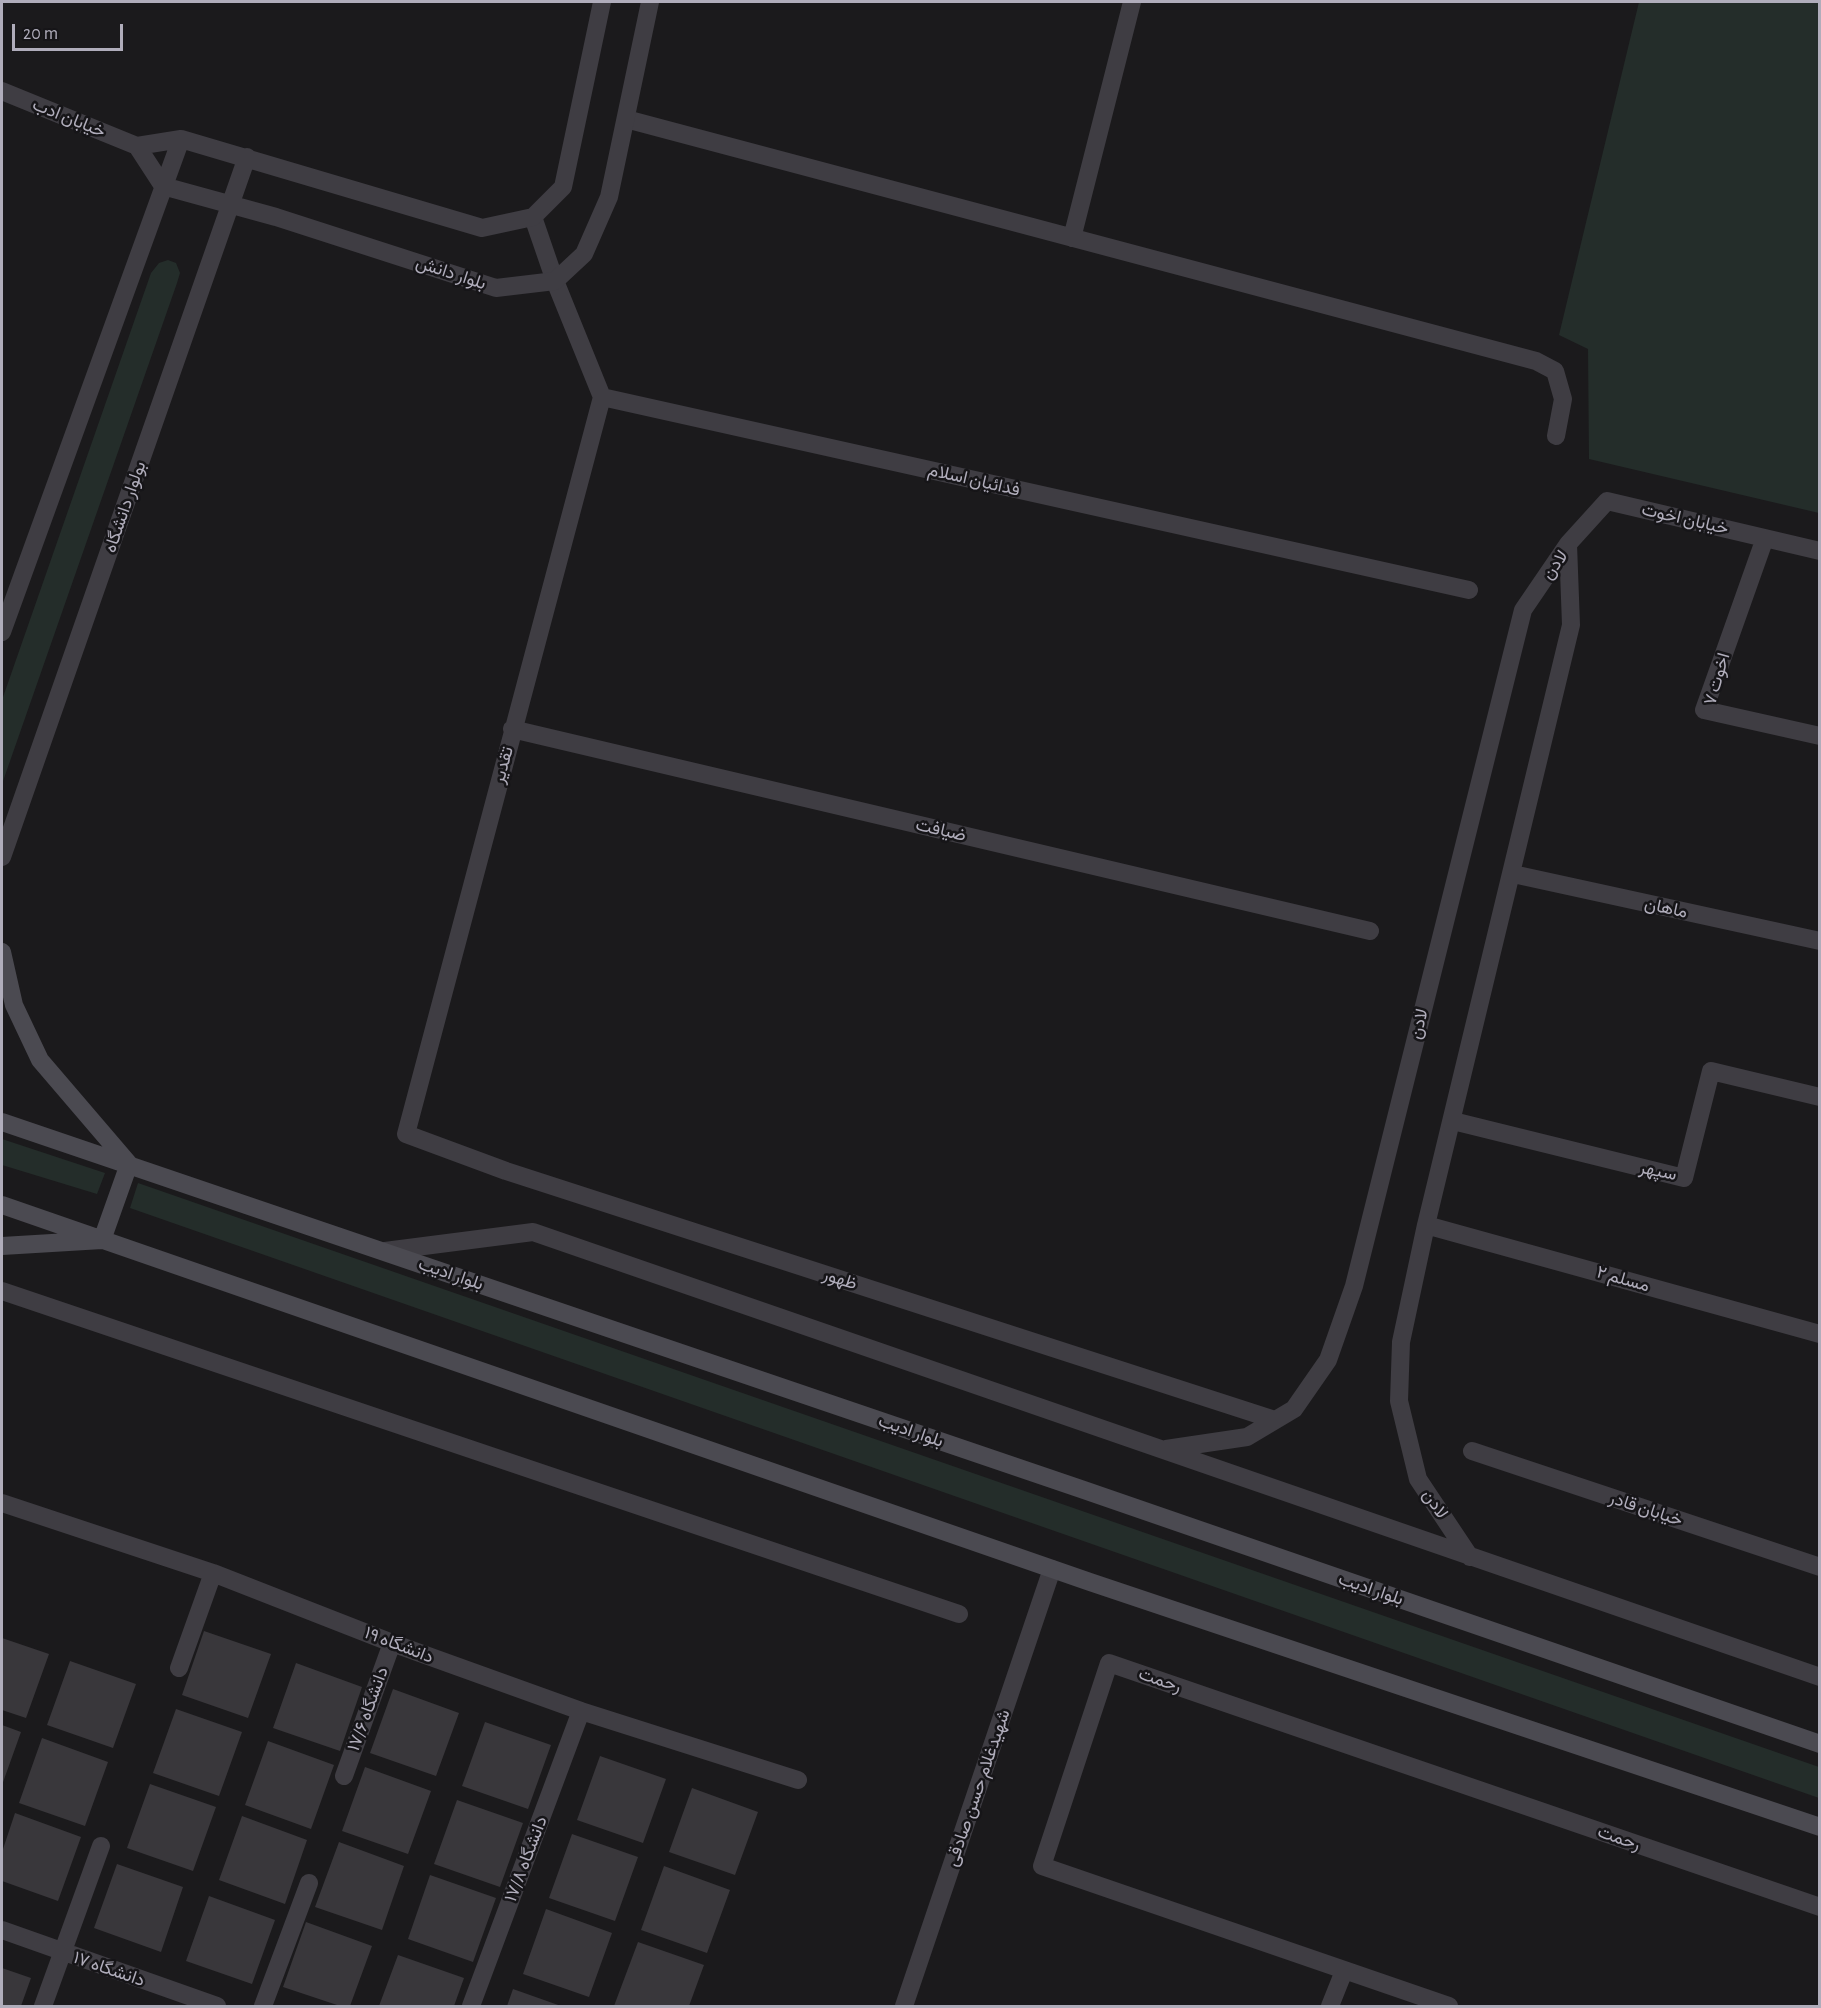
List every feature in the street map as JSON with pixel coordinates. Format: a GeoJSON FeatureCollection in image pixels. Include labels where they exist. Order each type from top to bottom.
{"type":"FeatureCollection","features":[{"type":"Feature","properties":{"kind":"main road"},"geometry":{"type":"LineString","coordinates":[[2,952],[14,1005],[40,1060],[129,1164],[102,1240]]}},
{"type":"Feature","properties":{"kind":"main road","name":"بلوار ادیب"},"geometry":{"type":"LineString","coordinates":[[2,1122],[385,1251],[1820,1744]]}},
{"type":"Feature","properties":{"kind":"main road"},"geometry":{"type":"LineString","coordinates":[[2,1205],[1052,1569],[1820,1827]]}},
{"type":"Feature","properties":{"kind":"main road"},"geometry":{"type":"LineString","coordinates":[[2,1246],[102,1240]]}},
{"type":"Feature","properties":{"kind":"street"},"geometry":{"type":"LineString","coordinates":[[163,186],[137,146],[181,139],[482,228],[534,217],[563,188],[602,2]]}},
{"type":"Feature","properties":{"kind":"street"},"geometry":{"type":"LineString","coordinates":[[555,281],[584,254],[609,197],[650,2]]}},
{"type":"Feature","properties":{"kind":"street"},"geometry":{"type":"LineString","coordinates":[[1072,238],[1132,2]]}},
{"type":"Feature","properties":{"kind":"street","name":"خیابان ادب"},"geometry":{"type":"LineString","coordinates":[[2,91],[137,146]]}},
{"type":"Feature","properties":{"kind":"street"},"geometry":{"type":"LineString","coordinates":[[626,119],[1536,361],[1556,371],[1563,399],[1556,436]]}},
{"type":"Feature","properties":{"kind":"street"},"geometry":{"type":"LineString","coordinates":[[2,632],[181,139]]}},
{"type":"Feature","properties":{"kind":"street","name":"بولوار دانشگاه"},"geometry":{"type":"LineString","coordinates":[[2,857],[247,157]]}},
{"type":"Feature","properties":{"kind":"street","name":"بلوار دانش"},"geometry":{"type":"LineString","coordinates":[[163,186],[231,204],[496,288],[555,281]]}},
{"type":"Feature","properties":{"kind":"street"},"geometry":{"type":"LineString","coordinates":[[534,217],[555,281],[602,397]]}},
{"type":"Feature","properties":{"kind":"street","name":"فدائیان اسلام"},"geometry":{"type":"LineString","coordinates":[[602,397],[1469,590]]}},
{"type":"Feature","properties":{"kind":"street","name":"تقدیر"},"geometry":{"type":"LineString","coordinates":[[406,1134],[602,397]]}},
{"type":"Feature","properties":{"kind":"street","name":"خیابان اخوت"},"geometry":{"type":"LineString","coordinates":[[1568,544],[1607,501],[1820,551]]}},
{"type":"Feature","properties":{"kind":"street","name":"اخوت ۷"},"geometry":{"type":"LineString","coordinates":[[1765,538],[1704,710],[1820,736]]}},
{"type":"Feature","properties":{"kind":"street","name":"لادن"},"geometry":{"type":"LineString","coordinates":[[1470,1557],[1418,1479],[1399,1401],[1401,1342],[1426,1225],[1513,874],[1571,625],[1568,544]]}},
{"type":"Feature","properties":{"kind":"street","name":"لادن"},"geometry":{"type":"LineString","coordinates":[[1161,1449],[1247,1437],[1294,1408],[1328,1360],[1354,1286],[1523,610],[1568,544]]}},
{"type":"Feature","properties":{"kind":"street","name":"ضیافت"},"geometry":{"type":"LineString","coordinates":[[512,729],[1370,931]]}},
{"type":"Feature","properties":{"kind":"street","name":"ماهان"},"geometry":{"type":"LineString","coordinates":[[1513,874],[1820,941]]}},
{"type":"Feature","properties":{"kind":"street","name":"سپهر"},"geometry":{"type":"LineString","coordinates":[[1453,1121],[1684,1178],[1711,1071],[1820,1097]]}},
{"type":"Feature","properties":{"kind":"street","name":"ظهور"},"geometry":{"type":"LineString","coordinates":[[406,1134],[506,1171],[1275,1420]]}},
{"type":"Feature","properties":{"kind":"street","name":"مسلم ۲"},"geometry":{"type":"LineString","coordinates":[[1426,1225],[1820,1334]]}},
{"type":"Feature","properties":{"kind":"street"},"geometry":{"type":"LineString","coordinates":[[385,1251],[533,1232],[1820,1677]]}},
{"type":"Feature","properties":{"kind":"street"},"geometry":{"type":"LineString","coordinates":[[2,1291],[959,1614]]}},
{"type":"Feature","properties":{"kind":"street","name":"خیابان قادر"},"geometry":{"type":"LineString","coordinates":[[1472,1451],[1820,1567]]}},
{"type":"Feature","properties":{"kind":"street","name":"دانشگاه ۱۹"},"geometry":{"type":"LineString","coordinates":[[2,1503],[213,1573],[392,1643],[581,1711],[798,1780]]}},
{"type":"Feature","properties":{"kind":"street","name":"شهیدغلام حسن صادقی"},"geometry":{"type":"LineString","coordinates":[[904,2007],[1052,1569]]}},
{"type":"Feature","properties":{"kind":"street"},"geometry":{"type":"LineString","coordinates":[[179,1668],[213,1573]]}},
{"type":"Feature","properties":{"kind":"street","name":"دانشگاه ۱۷/۶"},"geometry":{"type":"LineString","coordinates":[[344,1776],[392,1643]]}},
{"type":"Feature","properties":{"kind":"street","name":"رحمت"},"geometry":{"type":"LineString","coordinates":[[1449,2007],[1042,1866],[1109,1663],[1820,1907]]}},
{"type":"Feature","properties":{"kind":"street","name":"دانشگاه ۱۷/۸"},"geometry":{"type":"LineString","coordinates":[[471,2007],[581,1711]]}},
{"type":"Feature","properties":{"kind":"street"},"geometry":{"type":"LineString","coordinates":[[43,2007],[101,1846]]}},
{"type":"Feature","properties":{"kind":"street"},"geometry":{"type":"LineString","coordinates":[[263,2007],[309,1883]]}},
{"type":"Feature","properties":{"kind":"street","name":"دانشگاه ۱۷"},"geometry":{"type":"LineString","coordinates":[[2,1930],[217,2007]]}},
{"type":"Feature","properties":{"kind":"street"},"geometry":{"type":"LineString","coordinates":[[1330,2007],[1344,1971]]}},
{"type":"Feature","properties":{"kind":"shaded area"},"geometry":{"type":"Polygon","coordinates":[[[1639,2],[1819,2],[1819,513],[1589,459],[1588,349],[1559,335],[1639,2]]]}},
{"type":"Feature","properties":{"kind":"shaded area"},"geometry":{"type":"Polygon","coordinates":[[[168,260],[176,263],[180,273],[177,283],[2,784],[2,700],[151,273],[159,263],[168,260]]]}},
{"type":"Feature","properties":{"kind":"shaded area"},"geometry":{"type":"Polygon","coordinates":[[[2,1139],[105,1173],[97,1194],[2,1165],[2,1139]]]}},
{"type":"Feature","properties":{"kind":"shaded area"},"geometry":{"type":"Polygon","coordinates":[[[138,1183],[1819,1767],[1819,1798],[130,1208],[138,1183]]]}},
{"type":"Feature","properties":{"kind":"building"},"geometry":{"type":"Polygon","coordinates":[[[204,1631],[271,1654],[248,1718],[182,1695],[204,1631]]]}},
{"type":"Feature","properties":{"kind":"building"},"geometry":{"type":"Polygon","coordinates":[[[2,1638],[49,1654],[26,1718],[2,1710],[2,1638]]]}},
{"type":"Feature","properties":{"kind":"building"},"geometry":{"type":"Polygon","coordinates":[[[70,1661],[136,1684],[113,1748],[47,1725],[70,1661]]]}},
{"type":"Feature","properties":{"kind":"building"},"geometry":{"type":"Polygon","coordinates":[[[296,1663],[362,1687],[340,1751],[273,1728],[296,1663]]]}},
{"type":"Feature","properties":{"kind":"building"},"geometry":{"type":"Polygon","coordinates":[[[393,1689],[459,1713],[436,1776],[370,1753],[393,1689]]]}},
{"type":"Feature","properties":{"kind":"building"},"geometry":{"type":"Polygon","coordinates":[[[176,1709],[242,1732],[219,1796],[153,1773],[176,1709]]]}},
{"type":"Feature","properties":{"kind":"building"},"geometry":{"type":"Polygon","coordinates":[[[485,1722],[551,1745],[528,1809],[462,1786],[485,1722]]]}},
{"type":"Feature","properties":{"kind":"building"},"geometry":{"type":"Polygon","coordinates":[[[2,1725],[21,1732],[2,1785],[2,1725]]]}},
{"type":"Feature","properties":{"kind":"building"},"geometry":{"type":"Polygon","coordinates":[[[42,1738],[108,1762],[85,1826],[19,1803],[42,1738]]]}},
{"type":"Feature","properties":{"kind":"building"},"geometry":{"type":"Polygon","coordinates":[[[268,1741],[334,1765],[311,1829],[245,1805],[268,1741]]]}},
{"type":"Feature","properties":{"kind":"building"},"geometry":{"type":"Polygon","coordinates":[[[600,1756],[666,1779],[643,1843],[577,1820],[600,1756]]]}},
{"type":"Feature","properties":{"kind":"building"},"geometry":{"type":"Polygon","coordinates":[[[365,1767],[431,1791],[408,1854],[342,1831],[365,1767]]]}},
{"type":"Feature","properties":{"kind":"building"},"geometry":{"type":"Polygon","coordinates":[[[150,1784],[216,1807],[193,1871],[127,1848],[150,1784]]]}},
{"type":"Feature","properties":{"kind":"building"},"geometry":{"type":"Polygon","coordinates":[[[692,1788],[758,1812],[735,1875],[669,1852],[692,1788]]]}},
{"type":"Feature","properties":{"kind":"building"},"geometry":{"type":"Polygon","coordinates":[[[457,1800],[523,1823],[500,1887],[434,1864],[457,1800]]]}},
{"type":"Feature","properties":{"kind":"building"},"geometry":{"type":"Polygon","coordinates":[[[15,1813],[81,1837],[58,1901],[2,1881],[2,1852],[15,1813]]]}},
{"type":"Feature","properties":{"kind":"building"},"geometry":{"type":"Polygon","coordinates":[[[242,1816],[307,1840],[285,1904],[219,1880],[242,1816]]]}},
{"type":"Feature","properties":{"kind":"building"},"geometry":{"type":"Polygon","coordinates":[[[572,1834],[638,1857],[615,1921],[549,1898],[572,1834]]]}},
{"type":"Feature","properties":{"kind":"building"},"geometry":{"type":"Polygon","coordinates":[[[339,1842],[404,1866],[382,1930],[315,1907],[339,1842]]]}},
{"type":"Feature","properties":{"kind":"building"},"geometry":{"type":"Polygon","coordinates":[[[117,1864],[183,1887],[161,1952],[94,1928],[117,1864]]]}},
{"type":"Feature","properties":{"kind":"building"},"geometry":{"type":"Polygon","coordinates":[[[664,1866],[730,1890],[707,1953],[641,1930],[664,1866]]]}},
{"type":"Feature","properties":{"kind":"building"},"geometry":{"type":"Polygon","coordinates":[[[430,1875],[496,1898],[473,1962],[408,1939],[430,1875]]]}},
{"type":"Feature","properties":{"kind":"building"},"geometry":{"type":"Polygon","coordinates":[[[209,1896],[275,1920],[252,1984],[186,1961],[209,1896]]]}},
{"type":"Feature","properties":{"kind":"building"},"geometry":{"type":"Polygon","coordinates":[[[546,1909],[612,1933],[589,1997],[523,1974],[546,1909]]]}},
{"type":"Feature","properties":{"kind":"building"},"geometry":{"type":"Polygon","coordinates":[[[306,1922],[372,1946],[350,2006],[340,2006],[283,1987],[306,1922]]]}},
{"type":"Feature","properties":{"kind":"building"},"geometry":{"type":"Polygon","coordinates":[[[638,1942],[704,1965],[689,2006],[614,2006],[638,1942]]]}},
{"type":"Feature","properties":{"kind":"building"},"geometry":{"type":"Polygon","coordinates":[[[398,1955],[464,1978],[454,2006],[379,2006],[398,1955]]]}},
{"type":"Feature","properties":{"kind":"building"},"geometry":{"type":"Polygon","coordinates":[[[2,1968],[31,1978],[21,2006],[2,2006],[2,1968]]]}},
{"type":"Feature","properties":{"kind":"building"},"geometry":{"type":"Polygon","coordinates":[[[513,1989],[561,2006],[507,2006],[513,1989]]]}}]}
